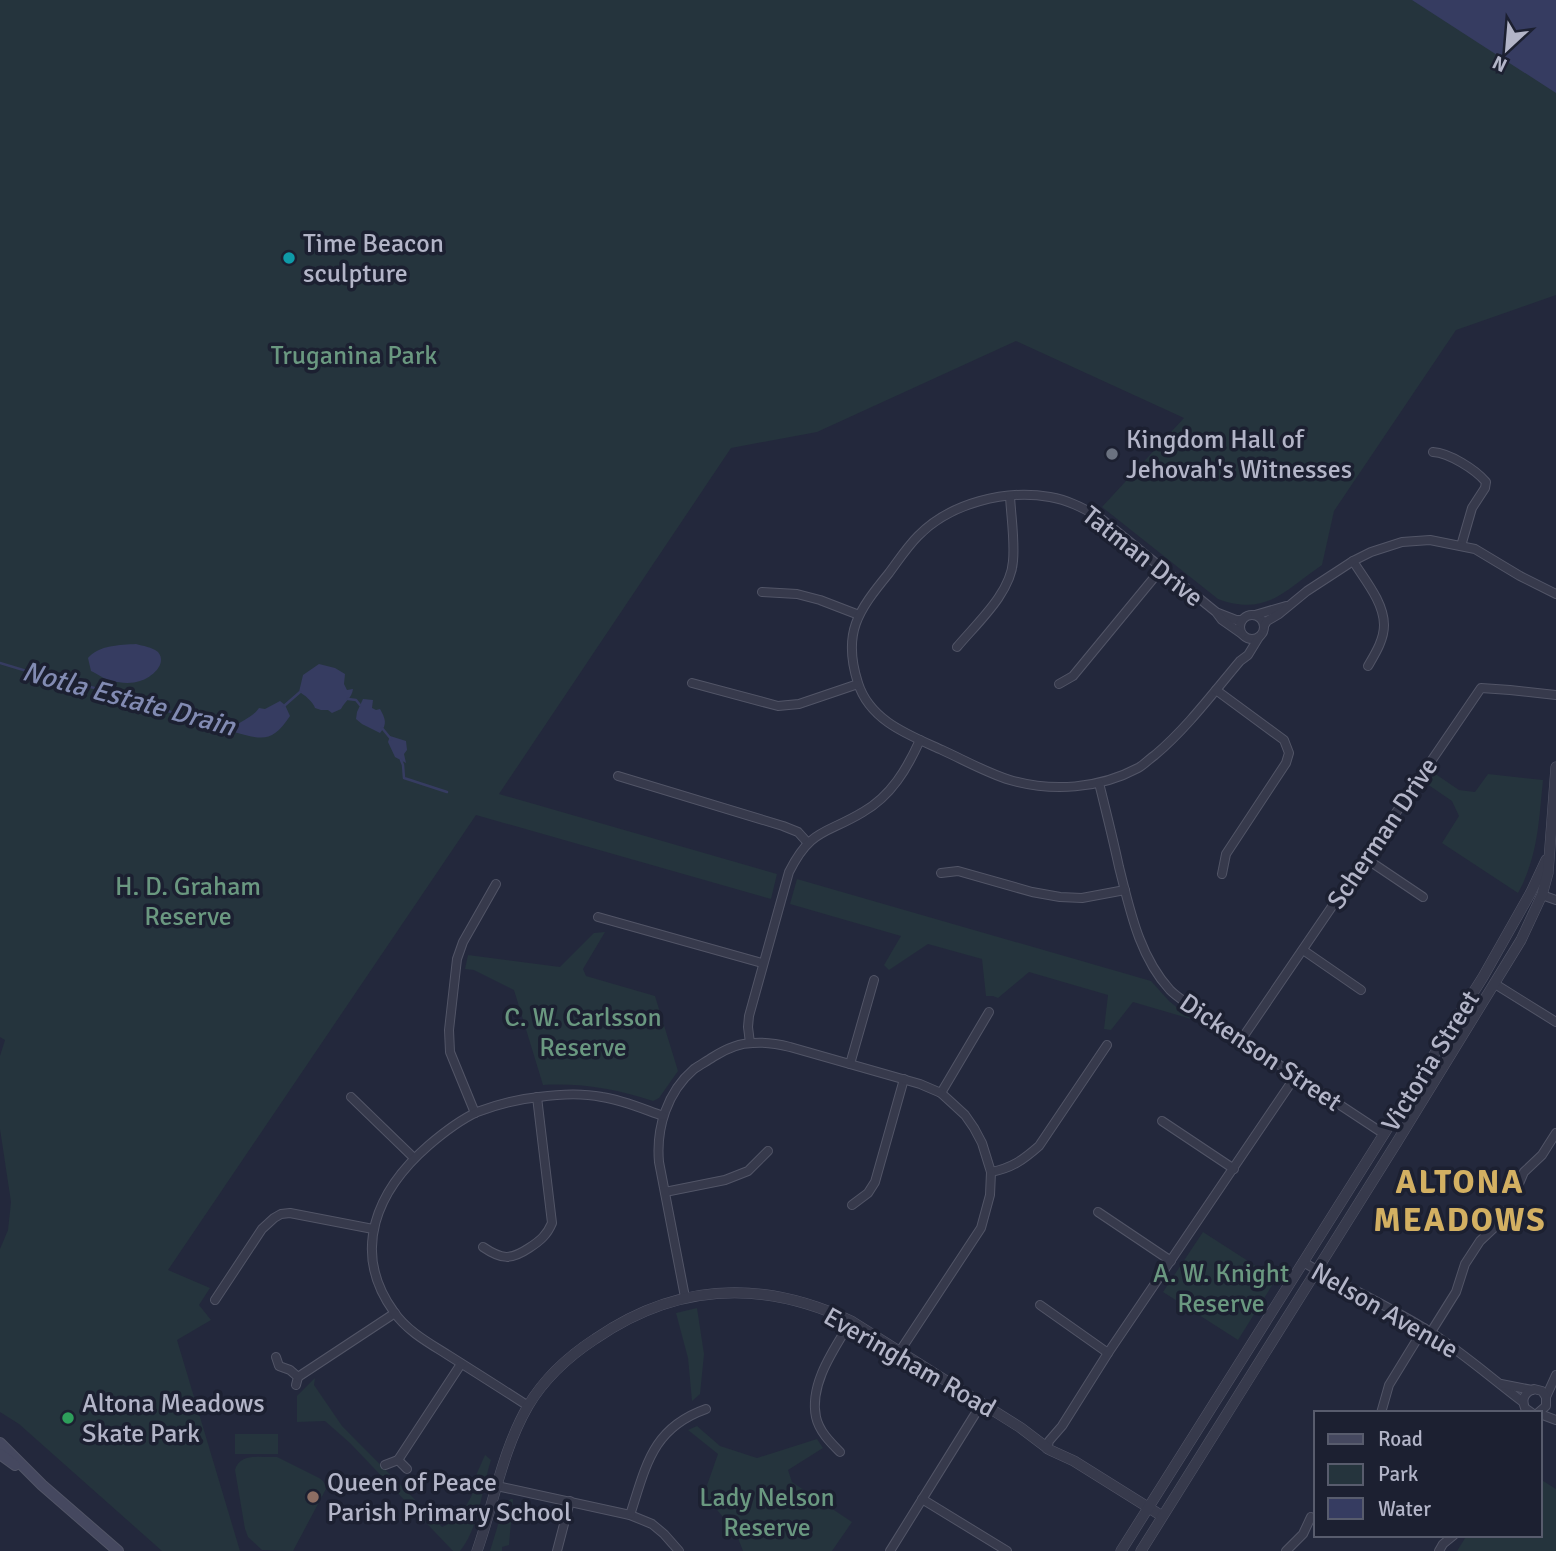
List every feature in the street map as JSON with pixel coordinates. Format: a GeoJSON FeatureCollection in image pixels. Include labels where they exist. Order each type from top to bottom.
{"type":"FeatureCollection","features":[{"type":"Feature","properties":{"kind":"main road"},"geometry":{"type":"LineString","coordinates":[[0,1443],[118,1551]]}},
{"type":"Feature","properties":{"kind":"main road"},"geometry":{"type":"LineString","coordinates":[[0,1454],[43,1485]]}},
{"type":"Feature","properties":{"kind":"street"},"geometry":{"type":"LineString","coordinates":[[1433,452],[1447,455],[1474,471],[1486,482],[1472,508],[1461,546]]}},
{"type":"Feature","properties":{"kind":"street"},"geometry":{"type":"LineString","coordinates":[[957,647],[1006,587],[1011,575],[1014,560],[1010,496]]}},
{"type":"Feature","properties":{"kind":"street","name":"Tatman Drive"},"geometry":{"type":"LineString","coordinates":[[1240,661],[1246,648],[1244,636],[1099,517],[1079,506],[1048,496],[1010,496],[982,500],[937,520],[919,535],[869,596],[853,632],[851,652],[865,701],[894,727],[1009,779],[1043,787],[1069,787],[1099,783],[1139,768],[1170,743],[1248,655],[1259,637]]}},
{"type":"Feature","properties":{"kind":"street"},"geometry":{"type":"LineString","coordinates":[[1289,605],[1248,615],[1242,620],[1240,631],[1244,636],[1255,639],[1259,637],[1267,621],[1279,614],[1307,591],[1371,552],[1402,542],[1430,540],[1475,549],[1556,594]]}},
{"type":"Feature","properties":{"kind":"street"},"geometry":{"type":"LineString","coordinates":[[1353,561],[1382,612],[1384,627],[1380,644],[1368,666]]}},
{"type":"Feature","properties":{"kind":"street"},"geometry":{"type":"LineString","coordinates":[[1059,684],[1073,676],[1162,568]]}},
{"type":"Feature","properties":{"kind":"street"},"geometry":{"type":"LineString","coordinates":[[762,592],[797,594],[859,615]]}},
{"type":"Feature","properties":{"kind":"street","name":"Tatman Drive"},"geometry":{"type":"LineString","coordinates":[[1216,612],[1242,620]]}},
{"type":"Feature","properties":{"kind":"street"},"geometry":{"type":"LineString","coordinates":[[1255,615],[1261,619],[1264,626]]}},
{"type":"Feature","properties":{"kind":"street"},"geometry":{"type":"LineString","coordinates":[[692,682],[778,706],[799,704],[858,684]]}},
{"type":"Feature","properties":{"kind":"street","name":"Scherman Drive"},"geometry":{"type":"LineString","coordinates":[[1241,1040],[1480,688],[1556,695]]}},
{"type":"Feature","properties":{"kind":"street"},"geometry":{"type":"LineString","coordinates":[[1216,690],[1284,740],[1289,753],[1286,763],[1226,854],[1223,874]]}},
{"type":"Feature","properties":{"kind":"street"},"geometry":{"type":"LineString","coordinates":[[750,1043],[749,1016],[762,963],[789,872],[797,854],[807,842],[822,832],[863,813],[877,803],[908,767],[920,740]]}},
{"type":"Feature","properties":{"kind":"street","name":"Victoria Street"},"geometry":{"type":"LineString","coordinates":[[1121,1551],[1537,894],[1548,873],[1556,767]]}},
{"type":"Feature","properties":{"kind":"street"},"geometry":{"type":"LineString","coordinates":[[618,776],[783,825],[797,832],[807,842]]}},
{"type":"Feature","properties":{"kind":"street","name":"Dickenson Street"},"geometry":{"type":"LineString","coordinates":[[1099,783],[1138,936],[1160,978],[1172,992],[1196,1010],[1397,1142]]}},
{"type":"Feature","properties":{"kind":"street"},"geometry":{"type":"LineString","coordinates":[[1365,858],[1423,897]]}},
{"type":"Feature","properties":{"kind":"street"},"geometry":{"type":"LineString","coordinates":[[941,873],[958,871],[1060,897],[1082,898],[1125,890]]}},
{"type":"Feature","properties":{"kind":"street"},"geometry":{"type":"LineString","coordinates":[[475,1113],[450,1052],[449,1030],[457,959],[463,942],[496,884]]}},
{"type":"Feature","properties":{"kind":"street"},"geometry":{"type":"LineString","coordinates":[[1537,894],[1556,900]]}},
{"type":"Feature","properties":{"kind":"street","name":"Victoria Street"},"geometry":{"type":"LineString","coordinates":[[1140,1551],[1495,984],[1521,940],[1537,894]]}},
{"type":"Feature","properties":{"kind":"street"},"geometry":{"type":"LineString","coordinates":[[598,917],[762,963]]}},
{"type":"Feature","properties":{"kind":"street"},"geometry":{"type":"LineString","coordinates":[[1303,950],[1361,990]]}},
{"type":"Feature","properties":{"kind":"street"},"geometry":{"type":"LineString","coordinates":[[1483,977],[1556,1023]]}},
{"type":"Feature","properties":{"kind":"street"},"geometry":{"type":"LineString","coordinates":[[850,1063],[874,980]]}},
{"type":"Feature","properties":{"kind":"street"},"geometry":{"type":"LineString","coordinates":[[941,1093],[989,1012]]}},
{"type":"Feature","properties":{"kind":"street"},"geometry":{"type":"LineString","coordinates":[[685,1297],[658,1149],[663,1116],[676,1090],[694,1070],[722,1052],[750,1043],[773,1043],[790,1047],[904,1079],[941,1093],[965,1115],[982,1143],[991,1171],[990,1195],[981,1228],[900,1351]]}},
{"type":"Feature","properties":{"kind":"street"},"geometry":{"type":"LineString","coordinates":[[991,1171],[1007,1168],[1039,1146],[1107,1045]]}},
{"type":"Feature","properties":{"kind":"street"},"geometry":{"type":"LineString","coordinates":[[1050,1445],[1108,1353],[1295,1076]]}},
{"type":"Feature","properties":{"kind":"street"},"geometry":{"type":"LineString","coordinates":[[852,1205],[868,1194],[875,1182],[904,1079]]}},
{"type":"Feature","properties":{"kind":"street"},"geometry":{"type":"LineString","coordinates":[[528,1406],[416,1334],[394,1313],[381,1291],[372,1253],[373,1229],[380,1208],[392,1186],[414,1158],[442,1134],[475,1113],[537,1097],[572,1094],[603,1097],[663,1116]]}},
{"type":"Feature","properties":{"kind":"street"},"geometry":{"type":"LineString","coordinates":[[351,1097],[414,1158]]}},
{"type":"Feature","properties":{"kind":"street"},"geometry":{"type":"LineString","coordinates":[[483,1247],[498,1255],[516,1256],[541,1240],[552,1223],[537,1097]]}},
{"type":"Feature","properties":{"kind":"street"},"geometry":{"type":"LineString","coordinates":[[1162,1121],[1234,1169]]}},
{"type":"Feature","properties":{"kind":"street"},"geometry":{"type":"LineString","coordinates":[[1518,1186],[1524,1172],[1540,1157],[1556,1133]]}},
{"type":"Feature","properties":{"kind":"street"},"geometry":{"type":"LineString","coordinates":[[665,1192],[725,1180],[748,1171],[768,1151]]}},
{"type":"Feature","properties":{"kind":"street"},"geometry":{"type":"LineString","coordinates":[[1382,1411],[1390,1385],[1456,1292],[1465,1264],[1480,1241],[1497,1224],[1505,1211]]}},
{"type":"Feature","properties":{"kind":"street"},"geometry":{"type":"LineString","coordinates":[[1098,1212],[1171,1261]]}},
{"type":"Feature","properties":{"kind":"street"},"geometry":{"type":"LineString","coordinates":[[215,1300],[262,1229],[274,1217],[290,1213],[373,1229]]}},
{"type":"Feature","properties":{"kind":"street","name":"Nelson Avenue"},"geometry":{"type":"LineString","coordinates":[[1303,1262],[1428,1330],[1501,1384],[1522,1406]]}},
{"type":"Feature","properties":{"kind":"street","name":"Everingham Road"},"geometry":{"type":"LineString","coordinates":[[477,1551],[511,1442],[528,1406],[547,1381],[575,1353],[617,1324],[649,1308],[685,1297],[733,1292],[793,1299],[851,1321],[1162,1516]]}},
{"type":"Feature","properties":{"kind":"street"},"geometry":{"type":"LineString","coordinates":[[1040,1305],[1108,1353]]}},
{"type":"Feature","properties":{"kind":"street"},"geometry":{"type":"LineString","coordinates":[[276,1357],[279,1366],[290,1370],[297,1381],[394,1313]]}},
{"type":"Feature","properties":{"kind":"street"},"geometry":{"type":"LineString","coordinates":[[840,1452],[824,1435],[816,1416],[816,1392],[825,1367],[851,1321]]}},
{"type":"Feature","properties":{"kind":"street"},"geometry":{"type":"LineString","coordinates":[[385,1465],[398,1461],[461,1364]]}},
{"type":"Feature","properties":{"kind":"street"},"geometry":{"type":"LineString","coordinates":[[1522,1406],[1526,1393],[1543,1387],[1555,1376]]}},
{"type":"Feature","properties":{"kind":"street"},"geometry":{"type":"LineString","coordinates":[[1542,1411],[1555,1376]]}},
{"type":"Feature","properties":{"kind":"street","name":"Nelson Avenue"},"geometry":{"type":"LineString","coordinates":[[1501,1384],[1534,1389]]}},
{"type":"Feature","properties":{"kind":"street"},"geometry":{"type":"LineString","coordinates":[[1534,1389],[1542,1391],[1556,1417]]}},
{"type":"Feature","properties":{"kind":"street"},"geometry":{"type":"LineString","coordinates":[[890,1551],[982,1403]]}},
{"type":"Feature","properties":{"kind":"street"},"geometry":{"type":"LineString","coordinates":[[630,1515],[649,1459],[661,1438],[677,1423],[706,1409]]}},
{"type":"Feature","properties":{"kind":"street"},"geometry":{"type":"LineString","coordinates":[[398,1461],[407,1469]]}},
{"type":"Feature","properties":{"kind":"street"},"geometry":{"type":"LineString","coordinates":[[497,1486],[630,1515],[652,1524],[679,1551]]}},
{"type":"Feature","properties":{"kind":"street"},"geometry":{"type":"LineString","coordinates":[[922,1499],[1007,1551]]}},
{"type":"Feature","properties":{"kind":"street"},"geometry":{"type":"LineString","coordinates":[[557,1551],[570,1501]]}},
{"type":"Feature","properties":{"kind":"street"},"geometry":{"type":"LineString","coordinates":[[1286,1551],[1303,1534],[1311,1517]]}},
{"type":"Feature","properties":{"kind":"street"},"geometry":{"type":"LineString","coordinates":[[1439,1551],[1452,1537]]}},
{"type":"Feature","properties":{"kind":"green space"},"geometry":{"type":"Polygon","coordinates":[[[0,0],[1556,0],[1556,295],[1456,330],[1334,511],[1322,565],[1286,591],[1263,603],[1235,604],[1218,599],[1102,507],[1184,418],[1016,341],[817,432],[731,448],[499,794],[777,874],[771,899],[476,815],[168,1270],[210,1288],[199,1305],[211,1320],[177,1340],[240,1551],[162,1551],[19,1424],[0,1412],[0,1249],[8,1230],[11,1202],[0,1129],[0,1056],[5,1040],[0,1037],[0,0]]]}},
{"type":"Feature","properties":{"kind":"green space"},"geometry":{"type":"Polygon","coordinates":[[[1434,773],[1459,790],[1475,792],[1488,774],[1543,780],[1534,852],[1518,893],[1442,843],[1459,816],[1452,801],[1427,784],[1434,773]]]}},
{"type":"Feature","properties":{"kind":"green space"},"geometry":{"type":"Polygon","coordinates":[[[797,879],[1151,981],[1169,1001],[1191,1019],[1133,1002],[1111,1030],[1104,1029],[1108,995],[1029,972],[998,998],[986,996],[982,959],[928,944],[889,970],[884,965],[901,936],[790,904],[797,879]]]}},
{"type":"Feature","properties":{"kind":"green space","name":"C. W. Carlsson Reserve"},"geometry":{"type":"Polygon","coordinates":[[[605,932],[583,969],[586,976],[655,996],[678,1071],[659,1098],[653,1101],[599,1088],[543,1085],[514,990],[474,970],[465,969],[468,955],[560,967],[594,933],[605,932]]]}},
{"type":"Feature","properties":{"kind":"green space","name":"A. W. Knight Reserve"},"geometry":{"type":"Polygon","coordinates":[[[1203,1232],[1276,1279],[1238,1340],[1163,1292],[1203,1232]]]}},
{"type":"Feature","properties":{"kind":"green space"},"geometry":{"type":"Polygon","coordinates":[[[697,1308],[704,1354],[700,1394],[692,1401],[688,1358],[676,1313],[697,1308]]]}},
{"type":"Feature","properties":{"kind":"green space"},"geometry":{"type":"Polygon","coordinates":[[[315,1378],[314,1385],[342,1426],[442,1527],[459,1519],[472,1495],[485,1455],[491,1460],[472,1531],[460,1551],[453,1551],[350,1443],[325,1421],[297,1422],[297,1396],[315,1378]]]}},
{"type":"Feature","properties":{"kind":"green space","name":"Lady Nelson Reserve"},"geometry":{"type":"Polygon","coordinates":[[[697,1426],[720,1446],[757,1458],[817,1439],[823,1448],[788,1470],[792,1482],[852,1522],[832,1551],[743,1551],[736,1533],[704,1494],[718,1454],[688,1430],[697,1426]]]}},
{"type":"Feature","properties":{"kind":"green space"},"geometry":{"type":"Polygon","coordinates":[[[235,1434],[278,1434],[278,1454],[235,1454],[235,1434]]]}},
{"type":"Feature","properties":{"kind":"green space"},"geometry":{"type":"Polygon","coordinates":[[[277,1457],[321,1479],[326,1489],[293,1551],[262,1550],[248,1537],[245,1529],[235,1470],[238,1464],[247,1458],[277,1457]]]}},
{"type":"Feature","properties":{"kind":"green space"},"geometry":{"type":"Polygon","coordinates":[[[1542,1480],[1556,1489],[1556,1551],[1457,1551],[1466,1537],[1542,1537],[1542,1480]]]}},
{"type":"Feature","properties":{"kind":"green space"},"geometry":{"type":"Polygon","coordinates":[[[511,1499],[509,1545],[502,1547],[502,1551],[490,1551],[505,1502],[511,1499]]]}},
{"type":"Feature","properties":{"kind":"water"},"geometry":{"type":"Polygon","coordinates":[[[1412,0],[1556,0],[1556,93],[1412,0]]]}},
{"type":"Feature","properties":{"kind":"water"},"geometry":{"type":"Polygon","coordinates":[[[136,644],[153,649],[161,657],[160,666],[149,677],[137,682],[122,683],[91,671],[88,658],[98,650],[136,644]]]}},
{"type":"Feature","properties":{"kind":"water"},"geometry":{"type":"Polygon","coordinates":[[[319,664],[345,674],[344,684],[347,690],[353,689],[341,709],[332,713],[315,708],[299,692],[303,675],[319,664]]]}},
{"type":"Feature","properties":{"kind":"water"},"geometry":{"type":"Polygon","coordinates":[[[363,699],[373,700],[372,708],[382,712],[385,724],[380,733],[356,719],[363,699]]]}},
{"type":"Feature","properties":{"kind":"water"},"geometry":{"type":"Polygon","coordinates":[[[280,701],[290,716],[278,731],[260,738],[234,732],[236,727],[259,708],[265,709],[280,701]]]}},
{"type":"Feature","properties":{"kind":"water"},"geometry":{"type":"Polygon","coordinates":[[[390,736],[406,741],[406,763],[395,757],[388,742],[390,736]]]}},
{"type":"Feature","properties":{"kind":"waterway","name":"Notla Estate Drain"},"geometry":{"type":"LineString","coordinates":[[0,663],[123,696],[234,730]]}},
{"type":"Feature","properties":{"kind":"waterway","name":"Notla Estate Drain"},"geometry":{"type":"LineString","coordinates":[[284,706],[300,692]]}},
{"type":"Feature","properties":{"kind":"waterway","name":"Notla Estate Drain"},"geometry":{"type":"LineString","coordinates":[[348,699],[356,700],[360,705]]}},
{"type":"Feature","properties":{"kind":"waterway","name":"Notla Estate Drain"},"geometry":{"type":"LineString","coordinates":[[382,728],[391,739]]}},
{"type":"Feature","properties":{"kind":"waterway","name":"Notla Estate Drain"},"geometry":{"type":"LineString","coordinates":[[401,760],[404,778],[447,792]]}},
{"type":"Feature","properties":{"kind":"place","name":"Time Beacon sculpture"},"geometry":{"type":"Point","coordinates":[289,258]}},
{"type":"Feature","properties":{"kind":"place","name":"Kingdom Hall of Jehovah's Witnesses"},"geometry":{"type":"Point","coordinates":[1112,454]}},
{"type":"Feature","properties":{"kind":"place","name":"Altona Meadows Skate Park"},"geometry":{"type":"Point","coordinates":[68,1418]}},
{"type":"Feature","properties":{"kind":"place","name":"Queen of Peace Parish Primary School"},"geometry":{"type":"Point","coordinates":[313,1497]}},
{"type":"Feature","properties":{"kind":"district","name":"ALTONA MEADOWS"},"geometry":{"type":"Point","coordinates":[1460,1200]}},
{"type":"Feature","properties":{"kind":"park label","name":"Truganina Park"},"geometry":{"type":"Point","coordinates":[354,355]}},
{"type":"Feature","properties":{"kind":"park label","name":"H. D. Graham Reserve"},"geometry":{"type":"Point","coordinates":[188,900]}}]}
